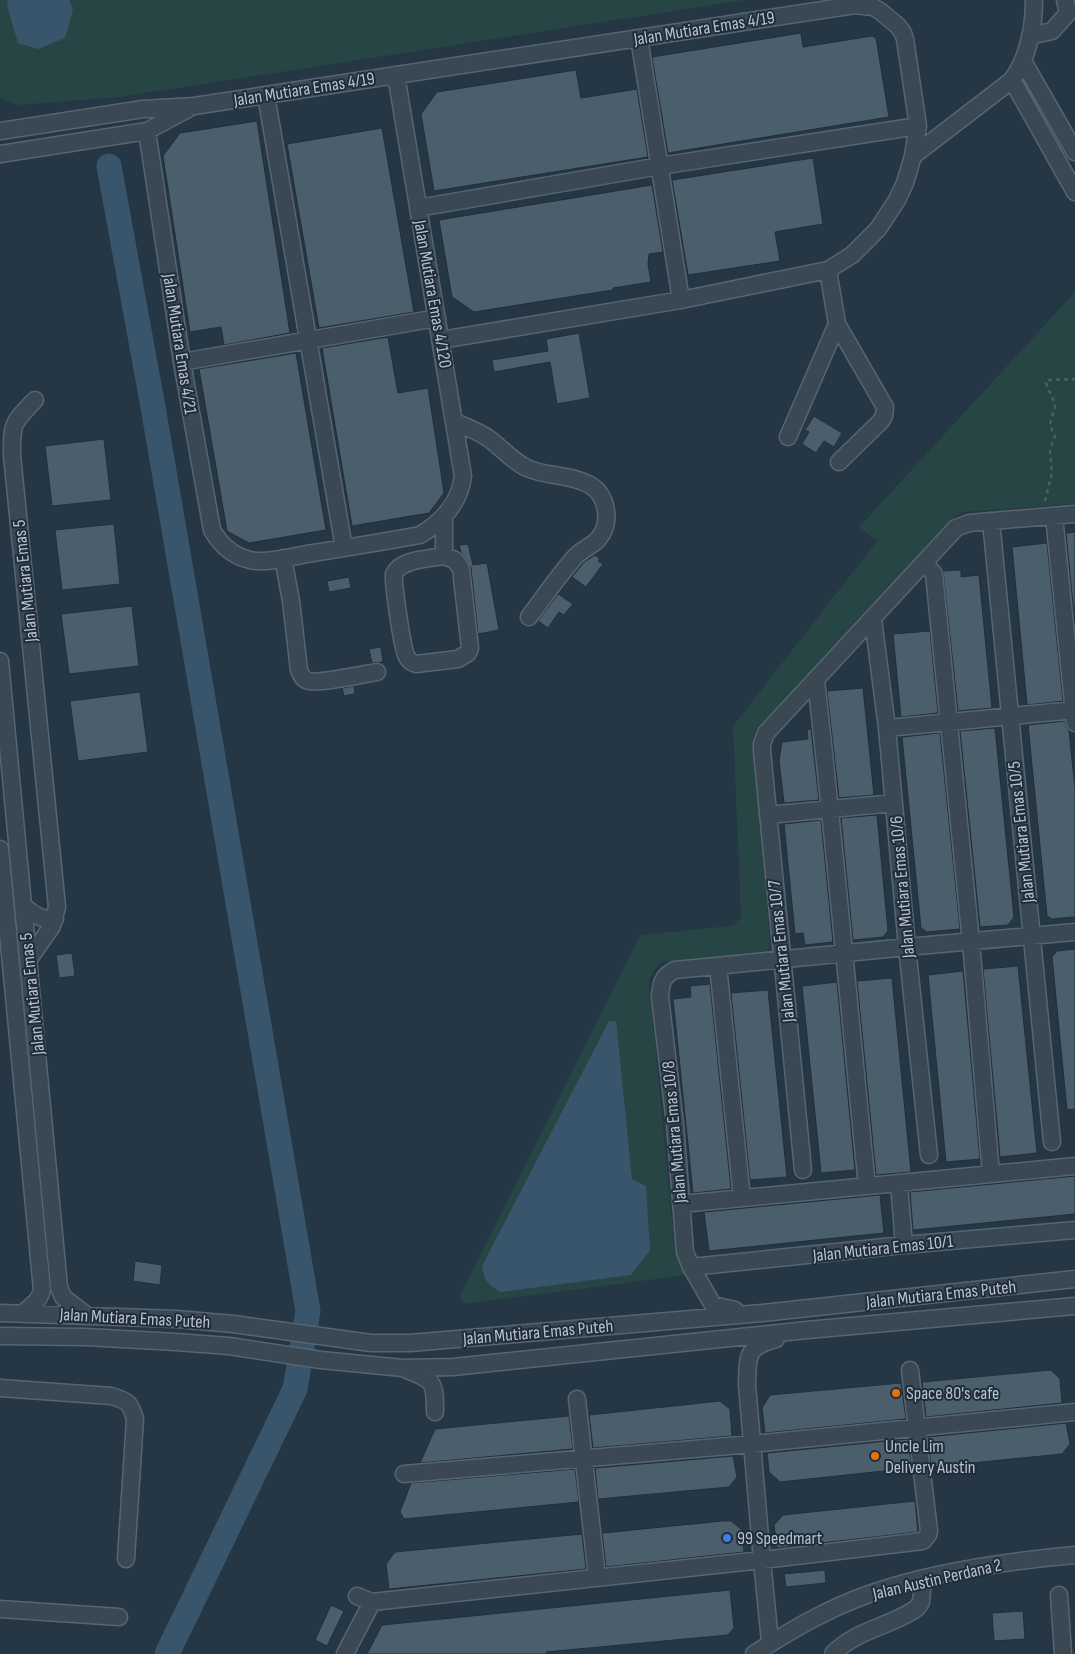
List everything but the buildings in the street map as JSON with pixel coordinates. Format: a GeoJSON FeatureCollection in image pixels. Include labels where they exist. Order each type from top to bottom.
{"type":"FeatureCollection","features":[{"type":"Feature","properties":{"kind":"street"},"geometry":{"type":"LineString","coordinates":[[914,156],[1012,80],[1023,61],[1030,36],[1034,0]]}},
{"type":"Feature","properties":{"kind":"street","name":"Jalan Mutiara Emas 4/19"},"geometry":{"type":"LineString","coordinates":[[2,129],[143,109],[194,106],[266,96],[855,4],[873,7],[898,26],[905,39],[918,126],[914,156],[897,200],[878,229],[852,255],[828,270],[682,300],[441,340]]}},
{"type":"Feature","properties":{"kind":"street"},"geometry":{"type":"LineString","coordinates":[[1030,36],[1052,31],[1069,6]]}},
{"type":"Feature","properties":{"kind":"street"},"geometry":{"type":"LineString","coordinates":[[639,38],[682,300]]}},
{"type":"Feature","properties":{"kind":"street"},"geometry":{"type":"LineString","coordinates":[[1023,61],[1075,152]]}},
{"type":"Feature","properties":{"kind":"street","name":"Jalan Mutiara Emas 4/120"},"geometry":{"type":"LineString","coordinates":[[396,75],[463,476],[459,494],[446,513]]}},
{"type":"Feature","properties":{"kind":"street"},"geometry":{"type":"LineString","coordinates":[[1012,80],[1075,192]]}},
{"type":"Feature","properties":{"kind":"street"},"geometry":{"type":"LineString","coordinates":[[266,96],[344,548]]}},
{"type":"Feature","properties":{"kind":"street","name":"Jalan Mutiara Emas 4/19"},"geometry":{"type":"LineString","coordinates":[[0,154],[147,131],[194,106]]}},
{"type":"Feature","properties":{"kind":"street"},"geometry":{"type":"LineString","coordinates":[[418,208],[660,166],[918,126]]}},
{"type":"Feature","properties":{"kind":"street","name":"Jalan Mutiara Emas 4/21"},"geometry":{"type":"LineString","coordinates":[[147,131],[182,362],[212,530],[219,541],[242,558],[256,561],[283,558]]}},
{"type":"Feature","properties":{"kind":"street"},"geometry":{"type":"LineString","coordinates":[[828,270],[837,324],[883,402],[886,412],[881,421],[838,462]]}},
{"type":"Feature","properties":{"kind":"street"},"geometry":{"type":"LineString","coordinates":[[182,362],[437,318]]}},
{"type":"Feature","properties":{"kind":"street"},"geometry":{"type":"LineString","coordinates":[[788,436],[837,324]]}},
{"type":"Feature","properties":{"kind":"street","name":"Jalan Mutiara Emas 5"},"geometry":{"type":"LineString","coordinates":[[35,400],[14,423],[4,456],[56,898],[57,913],[55,919]]}},
{"type":"Feature","properties":{"kind":"street"},"geometry":{"type":"LineString","coordinates":[[454,421],[487,438],[510,458],[535,472],[580,480],[594,488],[603,500],[607,516],[602,534],[598,540],[576,557],[529,617]]}},
{"type":"Feature","properties":{"kind":"street"},"geometry":{"type":"LineString","coordinates":[[378,672],[315,682],[304,679],[299,670],[291,601],[283,558],[420,536],[446,513]]}},
{"type":"Feature","properties":{"kind":"street"},"geometry":{"type":"LineString","coordinates":[[444,556],[446,513]]}},
{"type":"Feature","properties":{"kind":"street"},"geometry":{"type":"LineString","coordinates":[[867,1186],[816,680],[956,528],[964,524],[1075,514]]}},
{"type":"Feature","properties":{"kind":"street"},"geometry":{"type":"LineString","coordinates":[[887,728],[1010,717],[1075,714],[1049,517]]}},
{"type":"Feature","properties":{"kind":"street","name":"Jalan Mutiara Emas 10/5"},"geometry":{"type":"LineString","coordinates":[[992,521],[1052,1142]]}},
{"type":"Feature","properties":{"kind":"street"},"geometry":{"type":"LineString","coordinates":[[444,556],[455,560],[461,569],[470,648],[468,653],[458,659],[416,664],[411,662],[405,653],[400,631],[394,574],[400,565],[444,556]]}},
{"type":"Feature","properties":{"kind":"street"},"geometry":{"type":"LineString","coordinates":[[925,563],[934,574],[991,1174]]}},
{"type":"Feature","properties":{"kind":"street","name":"Jalan Mutiara Emas 10/6"},"geometry":{"type":"LineString","coordinates":[[873,619],[887,728],[907,947],[929,1155]]}},
{"type":"Feature","properties":{"kind":"street","name":"Jalan Mutiara Emas 5"},"geometry":{"type":"LineString","coordinates":[[0,661],[59,1288],[63,1296],[86,1315]]}},
{"type":"Feature","properties":{"kind":"street","name":"Jalan Mutiara Emas 10/7"},"geometry":{"type":"LineString","coordinates":[[803,1170],[762,744],[766,732],[816,680]]}},
{"type":"Feature","properties":{"kind":"street"},"geometry":{"type":"LineString","coordinates":[[768,815],[894,803]]}},
{"type":"Feature","properties":{"kind":"street","name":"Jalan Mutiara Emas 5"},"geometry":{"type":"LineString","coordinates":[[0,849],[42,1290],[40,1298],[22,1314]]}},
{"type":"Feature","properties":{"kind":"street"},"geometry":{"type":"LineString","coordinates":[[24,906],[36,916],[55,919],[46,936],[28,959]]}},
{"type":"Feature","properties":{"kind":"street"},"geometry":{"type":"LineString","coordinates":[[742,1198],[718,966],[1075,932]]}},
{"type":"Feature","properties":{"kind":"street","name":"Jalan Mutiara Emas 10/8"},"geometry":{"type":"LineString","coordinates":[[718,966],[671,972],[663,980],[660,997],[675,1124],[684,1252],[713,1305],[725,1309],[762,1313]]}},
{"type":"Feature","properties":{"kind":"street"},"geometry":{"type":"LineString","coordinates":[[681,1204],[1075,1166]]}},
{"type":"Feature","properties":{"kind":"street"},"geometry":{"type":"LineString","coordinates":[[899,1184],[904,1245]]}},
{"type":"Feature","properties":{"kind":"street","name":"Jalan Mutiara Emas 10/1"},"geometry":{"type":"LineString","coordinates":[[691,1267],[1075,1230]]}},
{"type":"Feature","properties":{"kind":"street","name":"Jalan Mutiara Emas Puteh"},"geometry":{"type":"LineString","coordinates":[[0,1313],[86,1315],[214,1322],[371,1343],[410,1343],[762,1313],[1075,1279]]}},
{"type":"Feature","properties":{"kind":"street","name":"Jalan Mutiara Emas Puteh"},"geometry":{"type":"LineString","coordinates":[[0,1336],[86,1337],[176,1342],[230,1346],[320,1360],[403,1368],[452,1367],[807,1330],[1073,1307]]}},
{"type":"Feature","properties":{"kind":"street"},"geometry":{"type":"LineString","coordinates":[[770,1642],[747,1385],[748,1361],[752,1350],[769,1340],[807,1330]]}},
{"type":"Feature","properties":{"kind":"street"},"geometry":{"type":"LineString","coordinates":[[403,1368],[428,1378],[434,1390],[435,1412]]}},
{"type":"Feature","properties":{"kind":"street"},"geometry":{"type":"LineString","coordinates":[[345,1654],[365,1599],[762,1560],[923,1541],[929,1531],[910,1370]]}},
{"type":"Feature","properties":{"kind":"street"},"geometry":{"type":"LineString","coordinates":[[0,1388],[111,1396],[122,1399],[131,1406],[135,1419],[126,1559]]}},
{"type":"Feature","properties":{"kind":"street"},"geometry":{"type":"LineString","coordinates":[[577,1399],[598,1577]]}},
{"type":"Feature","properties":{"kind":"street"},"geometry":{"type":"LineString","coordinates":[[404,1474],[752,1444],[1075,1412]]}},
{"type":"Feature","properties":{"kind":"street","name":"Jalan Austin Perdana 2"},"geometry":{"type":"LineString","coordinates":[[754,1654],[770,1642],[815,1617],[870,1594],[923,1579],[1021,1561],[1075,1555]]}},
{"type":"Feature","properties":{"kind":"street"},"geometry":{"type":"LineString","coordinates":[[833,1654],[854,1639],[917,1608],[921,1602],[923,1579]]}},
{"type":"Feature","properties":{"kind":"street"},"geometry":{"type":"LineString","coordinates":[[1059,1595],[1063,1654]]}},
{"type":"Feature","properties":{"kind":"street"},"geometry":{"type":"LineString","coordinates":[[0,1609],[119,1617]]}},
{"type":"Feature","properties":{"kind":"path"},"geometry":{"type":"LineString","coordinates":[[1049,517],[1044,504],[1052,473],[1050,450],[1055,436],[1050,426],[1056,409],[1046,383],[1047,380],[1052,379],[1075,379]]}},
{"type":"Feature","properties":{"kind":"green space"},"geometry":{"type":"Polygon","coordinates":[[[0,0],[745,0],[120,97],[18,105],[0,98],[0,0]]]}},
{"type":"Feature","properties":{"kind":"green space"},"geometry":{"type":"Polygon","coordinates":[[[1075,292],[1075,504],[963,512],[953,518],[757,728],[754,736],[770,942],[768,950],[764,954],[662,962],[655,969],[649,980],[675,1251],[687,1275],[463,1304],[460,1295],[640,935],[730,926],[735,924],[741,917],[733,726],[877,541],[859,527],[1075,292]]]}},
{"type":"Feature","properties":{"kind":"water"},"geometry":{"type":"Polygon","coordinates":[[[8,0],[69,0],[73,10],[65,38],[38,49],[18,43],[7,6],[8,0]]]}},
{"type":"Feature","properties":{"kind":"water"},"geometry":{"type":"Polygon","coordinates":[[[609,1021],[616,1021],[632,1179],[646,1186],[650,1250],[631,1275],[501,1292],[487,1282],[482,1266],[609,1021]]]}},
{"type":"Feature","properties":{"kind":"waterway"},"geometry":{"type":"LineString","coordinates":[[109,166],[153,407],[308,1311],[295,1389],[167,1654]]}},
{"type":"Feature","properties":{"kind":"place","name":"Space 80's cafe"},"geometry":{"type":"Point","coordinates":[896,1393]}},
{"type":"Feature","properties":{"kind":"place","name":"Uncle Lim Delivery Austin"},"geometry":{"type":"Point","coordinates":[875,1456]}},
{"type":"Feature","properties":{"kind":"place","name":"99 Speedmart"},"geometry":{"type":"Point","coordinates":[727,1538]}}]}
